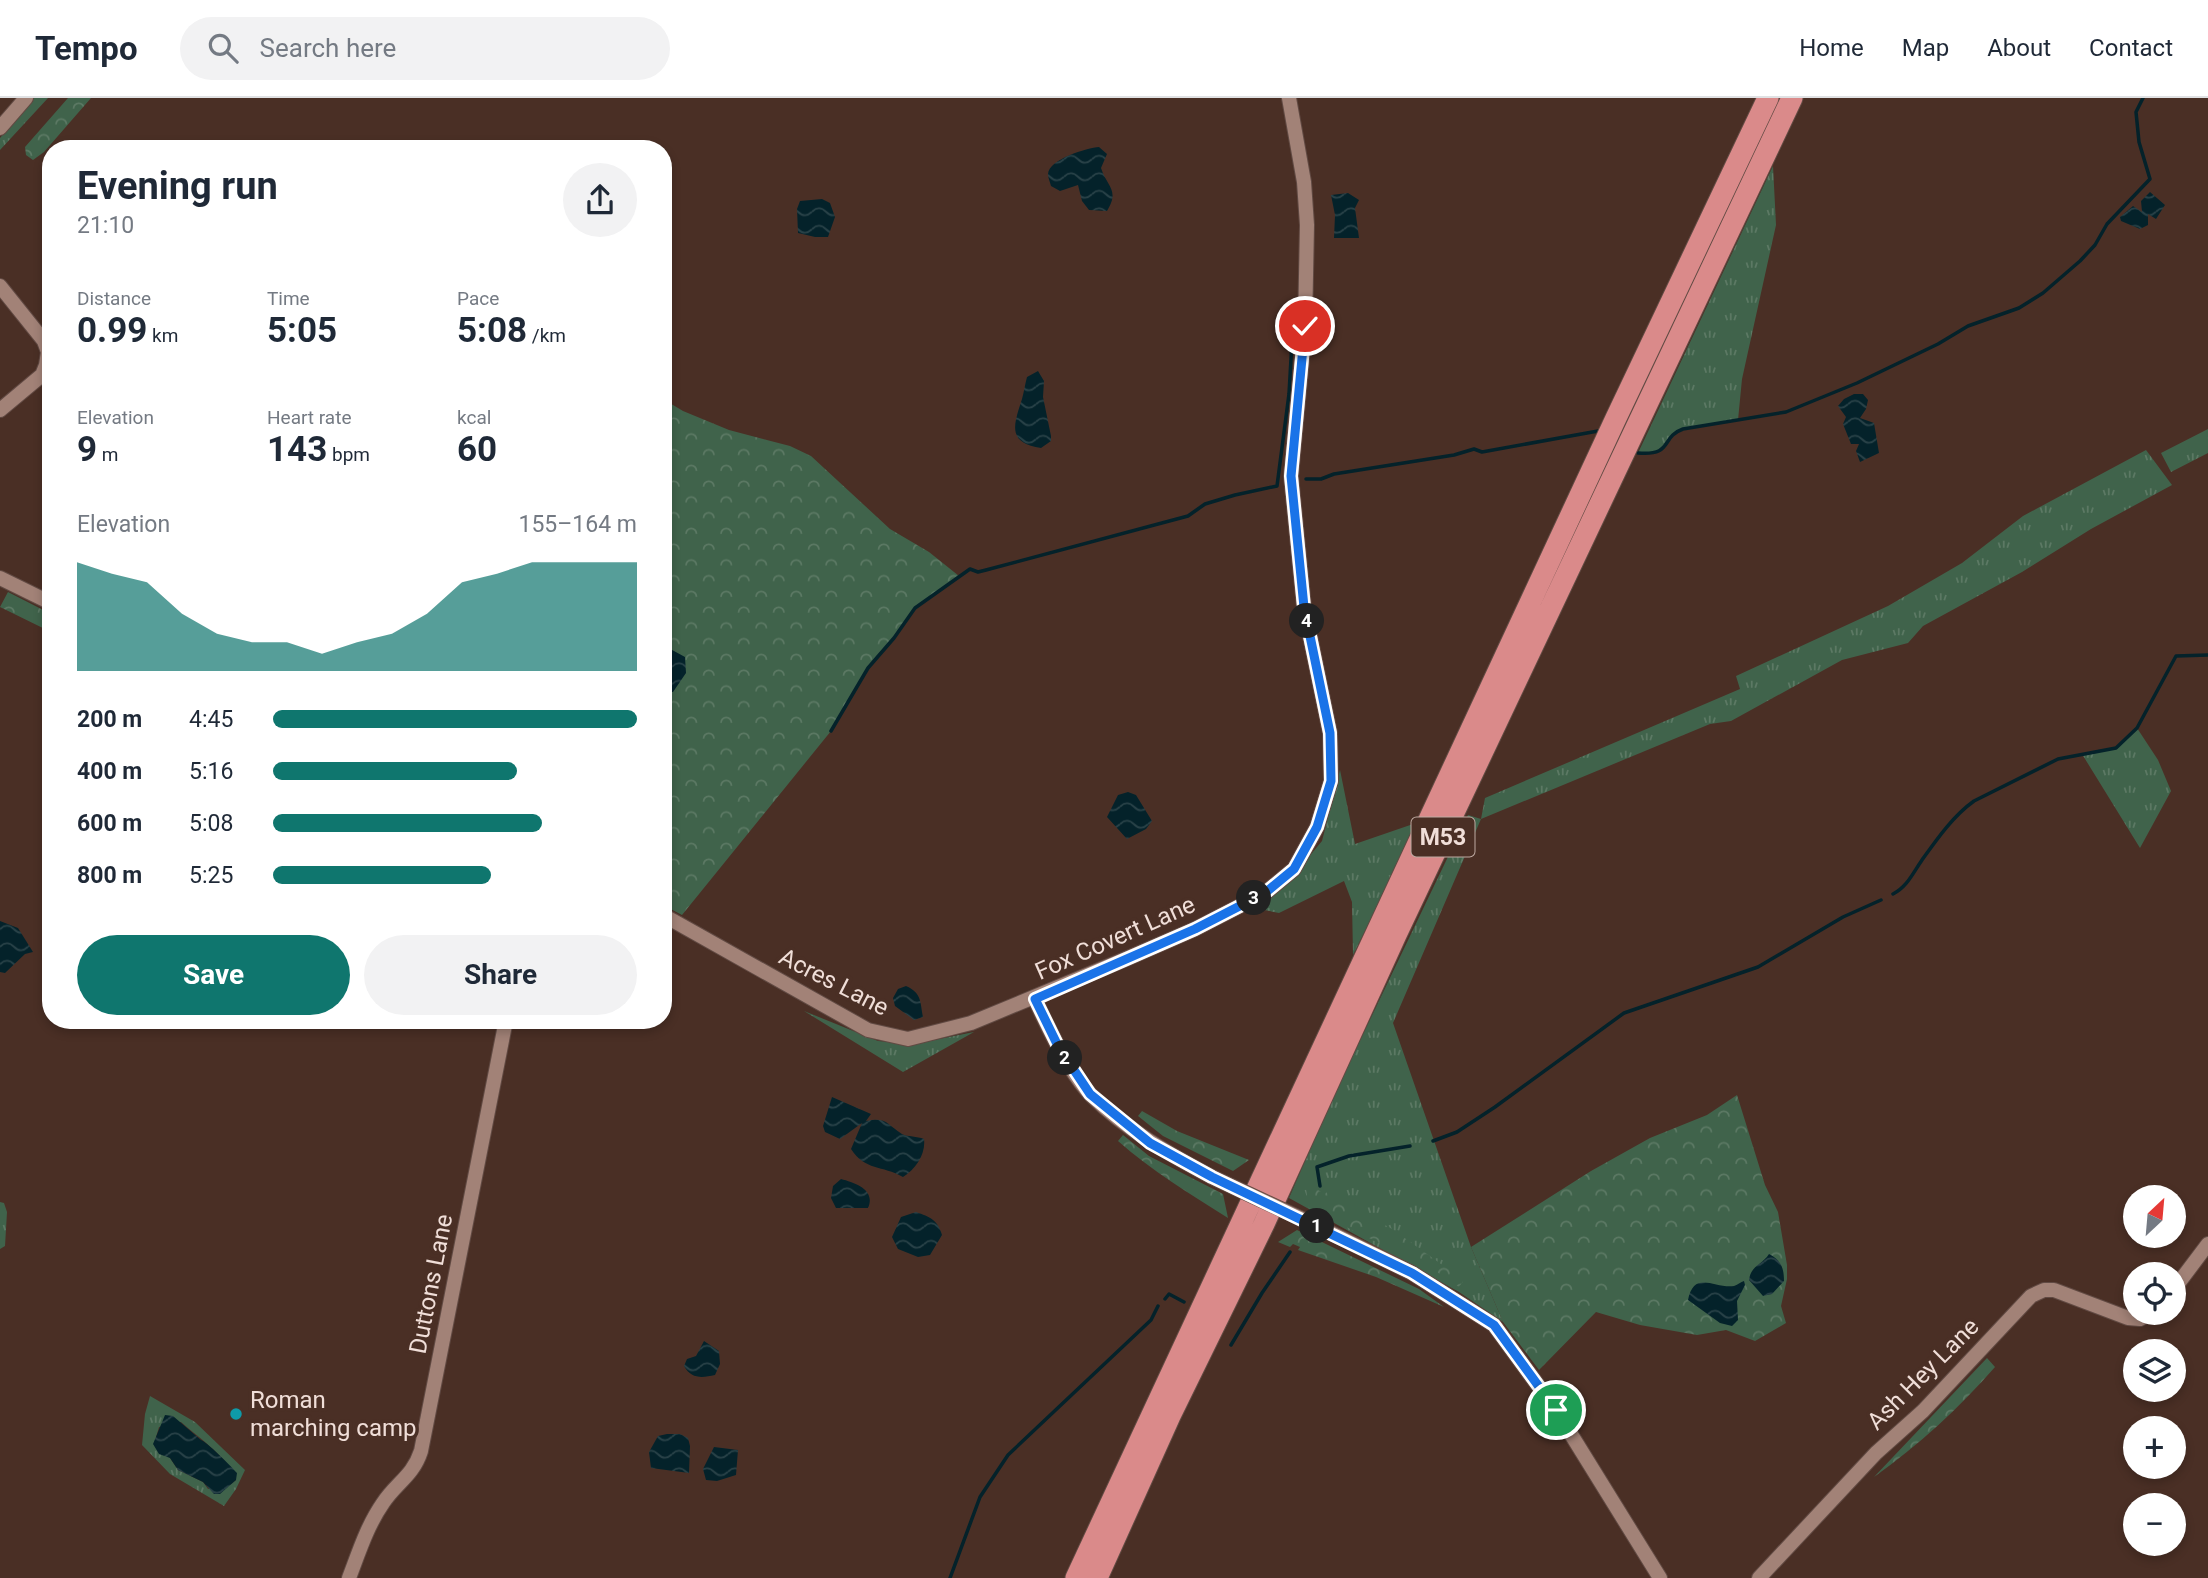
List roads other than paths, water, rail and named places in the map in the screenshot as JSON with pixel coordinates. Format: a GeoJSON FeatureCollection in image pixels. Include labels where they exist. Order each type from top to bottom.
{"type":"FeatureCollection","features":[{"type":"Feature","properties":{"kind":"highway","name":"M53"},"geometry":{"type":"LineString","coordinates":[[1076,1578],[1616,418],[1768,98]]}},
{"type":"Feature","properties":{"kind":"highway","name":"M53"},"geometry":{"type":"LineString","coordinates":[[1097,1578],[1170,1416],[1264,1224],[1396,935],[1792,98]]}},
{"type":"Feature","properties":{"kind":"street"},"geometry":{"type":"LineString","coordinates":[[0,128],[26,98]]}},
{"type":"Feature","properties":{"kind":"street","name":"Fox Covert Lane"},"geometry":{"type":"LineString","coordinates":[[1289,98],[1304,182],[1307,225],[1305,326],[1291,476],[1304,607],[1330,733],[1331,781],[1317,827],[1294,869],[1265,893],[1195,929],[1035,999],[1058,1046],[1090,1094],[1150,1143],[1212,1177],[1412,1273],[1494,1325],[1556,1410],[1660,1578]]}},
{"type":"Feature","properties":{"kind":"street"},"geometry":{"type":"LineString","coordinates":[[0,286],[42,338]]}},
{"type":"Feature","properties":{"kind":"street"},"geometry":{"type":"LineString","coordinates":[[0,410],[42,375]]}},
{"type":"Feature","properties":{"kind":"street"},"geometry":{"type":"LineString","coordinates":[[0,578],[42,599]]}},
{"type":"Feature","properties":{"kind":"street","name":"Acres Lane"},"geometry":{"type":"LineString","coordinates":[[672,920],[868,1030],[908,1039],[971,1023],[1035,999]]}},
{"type":"Feature","properties":{"kind":"street","name":"Duttons Lane"},"geometry":{"type":"LineString","coordinates":[[349,1578],[375,1514],[385,1499],[417,1465],[421,1451],[504,1029]]}},
{"type":"Feature","properties":{"kind":"street"},"geometry":{"type":"LineString","coordinates":[[2186,1273],[2208,1244]]}},
{"type":"Feature","properties":{"kind":"street","name":"Ash Hey Lane"},"geometry":{"type":"LineString","coordinates":[[1759,1578],[1877,1454],[1923,1411],[2031,1296],[2044,1290],[2054,1290],[2123,1316]]}},
{"type":"Feature","properties":{"kind":"water"},"geometry":{"type":"Polygon","coordinates":[[[1099,147],[1107,154],[1101,168],[1112,193],[1107,211],[1089,210],[1082,201],[1078,185],[1060,191],[1051,186],[1048,176],[1050,169],[1061,159],[1099,147]]]}},
{"type":"Feature","properties":{"kind":"water"},"geometry":{"type":"Polygon","coordinates":[[[2150,192],[2165,205],[2156,219],[2148,214],[2148,225],[2140,229],[2121,221],[2120,217],[2133,206],[2142,212],[2141,201],[2150,192]]]}},
{"type":"Feature","properties":{"kind":"water"},"geometry":{"type":"Polygon","coordinates":[[[1348,193],[1359,200],[1355,208],[1359,238],[1334,238],[1335,215],[1331,195],[1348,193]]]}},
{"type":"Feature","properties":{"kind":"water"},"geometry":{"type":"Polygon","coordinates":[[[822,199],[830,203],[835,217],[828,237],[798,233],[797,209],[800,201],[822,199]]]}},
{"type":"Feature","properties":{"kind":"water"},"geometry":{"type":"Polygon","coordinates":[[[1038,371],[1044,381],[1043,397],[1051,436],[1051,441],[1041,448],[1022,442],[1015,431],[1027,377],[1038,371]]]}},
{"type":"Feature","properties":{"kind":"water"},"geometry":{"type":"Polygon","coordinates":[[[1854,394],[1863,394],[1868,400],[1860,418],[1874,423],[1879,453],[1860,462],[1856,451],[1859,444],[1851,444],[1843,424],[1846,417],[1838,406],[1854,394]]]}},
{"type":"Feature","properties":{"kind":"water"},"geometry":{"type":"Polygon","coordinates":[[[672,650],[685,657],[686,673],[673,692],[672,650]]]}},
{"type":"Feature","properties":{"kind":"water"},"geometry":{"type":"Polygon","coordinates":[[[1128,792],[1136,795],[1152,821],[1146,829],[1127,839],[1107,817],[1118,795],[1128,792]]]}},
{"type":"Feature","properties":{"kind":"water"},"geometry":{"type":"Polygon","coordinates":[[[0,921],[18,928],[33,952],[25,954],[5,973],[0,972],[0,921]]]}},
{"type":"Feature","properties":{"kind":"water"},"geometry":{"type":"Polygon","coordinates":[[[906,986],[918,995],[923,1017],[914,1020],[895,1006],[893,998],[898,989],[906,986]]]}},
{"type":"Feature","properties":{"kind":"water"},"geometry":{"type":"Polygon","coordinates":[[[832,1097],[871,1114],[866,1121],[882,1121],[902,1134],[924,1139],[922,1156],[912,1170],[903,1177],[868,1164],[856,1156],[851,1149],[862,1123],[840,1139],[825,1132],[823,1126],[832,1097]]]}},
{"type":"Feature","properties":{"kind":"water"},"geometry":{"type":"Polygon","coordinates":[[[841,1179],[858,1185],[867,1192],[870,1202],[868,1208],[836,1208],[831,1198],[833,1186],[841,1179]]]}},
{"type":"Feature","properties":{"kind":"water"},"geometry":{"type":"Polygon","coordinates":[[[916,1212],[933,1220],[942,1235],[930,1255],[918,1257],[898,1249],[892,1237],[901,1217],[916,1212]]]}},
{"type":"Feature","properties":{"kind":"water"},"geometry":{"type":"Polygon","coordinates":[[[1769,1254],[1781,1265],[1784,1281],[1772,1294],[1763,1296],[1749,1280],[1754,1268],[1769,1254]]]}},
{"type":"Feature","properties":{"kind":"water"},"geometry":{"type":"Polygon","coordinates":[[[1744,1281],[1745,1285],[1737,1301],[1738,1320],[1732,1326],[1720,1323],[1688,1300],[1695,1285],[1700,1283],[1734,1286],[1744,1281]]]}},
{"type":"Feature","properties":{"kind":"water"},"geometry":{"type":"Polygon","coordinates":[[[704,1341],[719,1351],[720,1364],[715,1375],[706,1377],[690,1373],[684,1366],[687,1359],[696,1356],[704,1341]]]}},
{"type":"Feature","properties":{"kind":"water"},"geometry":{"type":"Polygon","coordinates":[[[165,1415],[173,1416],[237,1473],[236,1480],[220,1494],[214,1494],[203,1482],[178,1470],[170,1458],[159,1454],[153,1444],[165,1415]]]}},
{"type":"Feature","properties":{"kind":"water"},"geometry":{"type":"Polygon","coordinates":[[[680,1434],[688,1438],[689,1473],[651,1468],[649,1452],[658,1436],[680,1434]]]}},
{"type":"Feature","properties":{"kind":"water"},"geometry":{"type":"Polygon","coordinates":[[[714,1447],[738,1450],[736,1475],[717,1481],[706,1480],[703,1469],[714,1447]]]}},
{"type":"Feature","properties":{"kind":"waterway"},"geometry":{"type":"LineString","coordinates":[[1638,453],[1657,452],[1676,432],[1683,429],[1786,412],[1857,383],[1938,344],[1968,326],[2019,308],[2043,293],[2080,261],[2095,245],[2107,224],[2150,179],[2139,142],[2136,112],[2143,98]]}},
{"type":"Feature","properties":{"kind":"waterway"},"geometry":{"type":"LineString","coordinates":[[831,731],[868,668],[915,608],[970,569],[978,572],[1188,516],[1205,504],[1277,486],[1289,394],[1293,324]]}},
{"type":"Feature","properties":{"kind":"waterway"},"geometry":{"type":"LineString","coordinates":[[1306,479],[1321,479],[1334,474],[1454,455],[1474,449],[1482,452],[1598,431]]}},
{"type":"Feature","properties":{"kind":"waterway"},"geometry":{"type":"LineString","coordinates":[[1893,894],[1906,884],[1934,844],[1966,807],[2058,759],[2116,748],[2137,728],[2176,656],[2208,655]]}},
{"type":"Feature","properties":{"kind":"waterway"},"geometry":{"type":"LineString","coordinates":[[1433,1141],[1457,1132],[1495,1107],[1624,1013],[1758,967],[1843,917],[1881,900]]}},
{"type":"Feature","properties":{"kind":"waterway"},"geometry":{"type":"LineString","coordinates":[[1320,1186],[1317,1167],[1349,1156],[1410,1146]]}},
{"type":"Feature","properties":{"kind":"waterway"},"geometry":{"type":"LineString","coordinates":[[1231,1345],[1290,1252]]}},
{"type":"Feature","properties":{"kind":"waterway"},"geometry":{"type":"LineString","coordinates":[[1165,1299],[1169,1294],[1184,1302]]}},
{"type":"Feature","properties":{"kind":"waterway"},"geometry":{"type":"LineString","coordinates":[[950,1578],[980,1497],[1008,1455],[1151,1320],[1158,1306]]}},
{"type":"Feature","properties":{"kind":"place","name":"Roman marching camp"},"geometry":{"type":"Point","coordinates":[236,1414]}}]}
